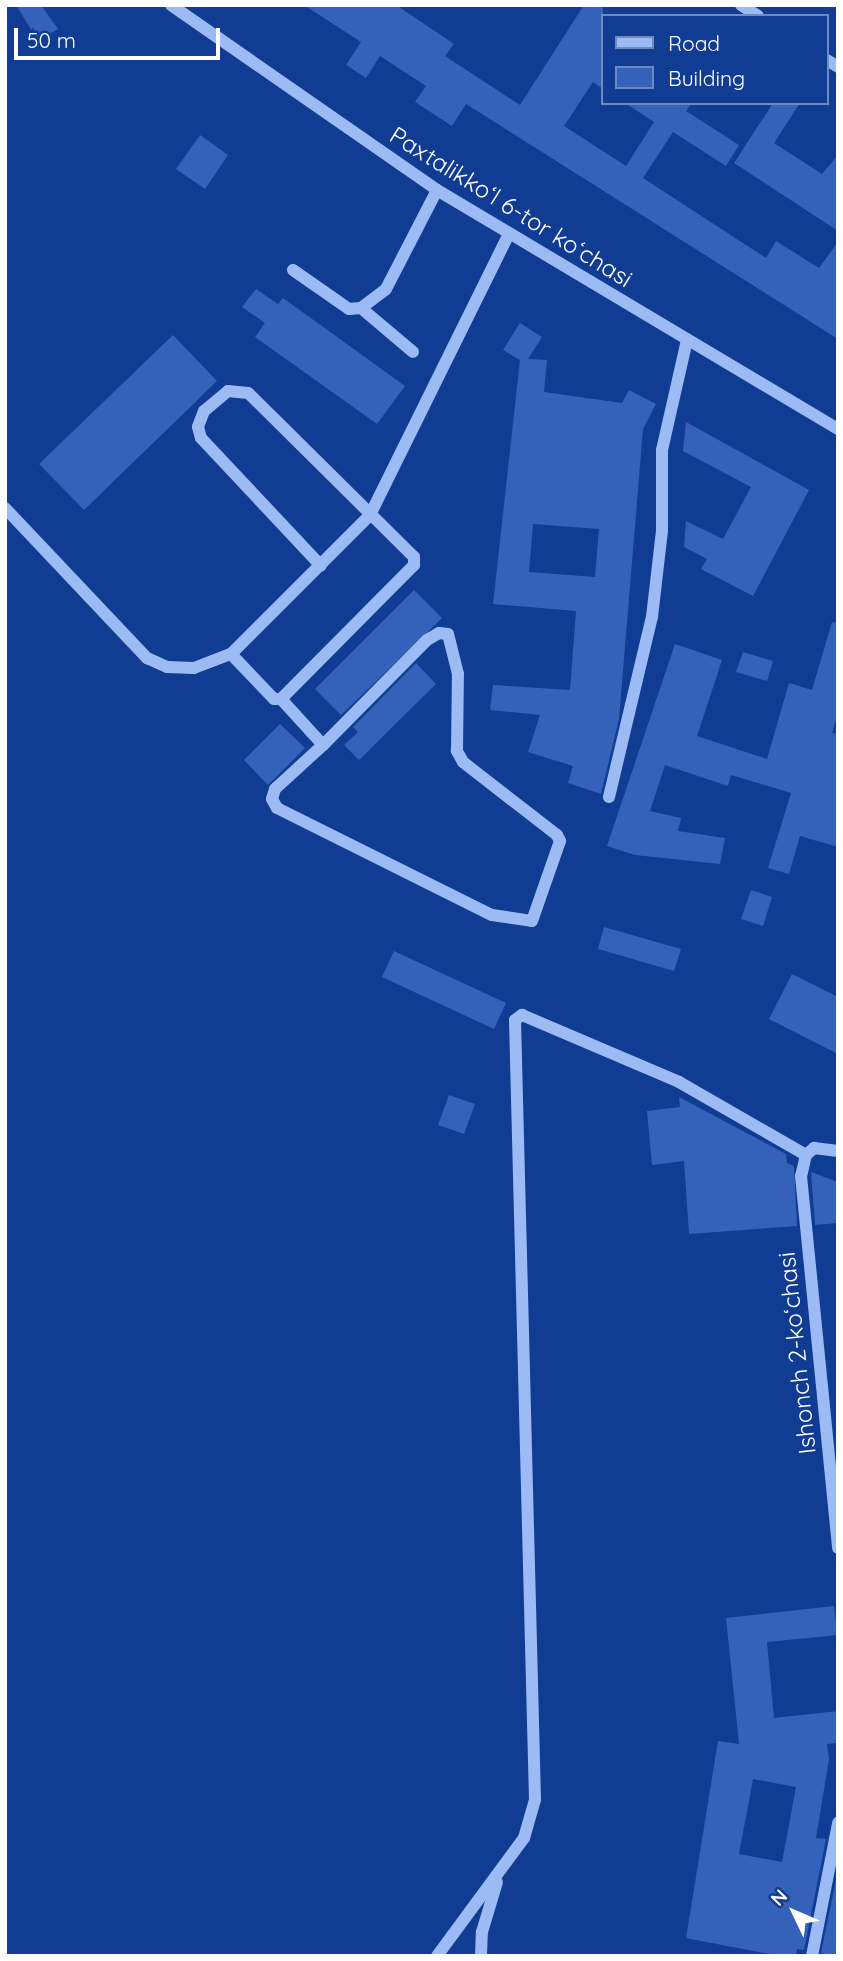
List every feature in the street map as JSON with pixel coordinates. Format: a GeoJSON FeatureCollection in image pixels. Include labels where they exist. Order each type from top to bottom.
{"type":"FeatureCollection","features":[{"type":"Feature","properties":{"kind":"street","name":"Paxtalikkoʻl 6-tor koʻchasi"},"geometry":{"type":"LineString","coordinates":[[171,5],[437,190],[838,429]]}},
{"type":"Feature","properties":{"kind":"street"},"geometry":{"type":"LineString","coordinates":[[293,270],[349,309],[361,308],[386,289],[437,190]]}},
{"type":"Feature","properties":{"kind":"street"},"geometry":{"type":"LineString","coordinates":[[5,508],[147,658],[167,667],[194,668],[231,654],[370,515],[509,234]]}},
{"type":"Feature","properties":{"kind":"street"},"geometry":{"type":"LineString","coordinates":[[361,308],[413,352]]}},
{"type":"Feature","properties":{"kind":"street"},"geometry":{"type":"LineString","coordinates":[[609,797],[652,617],[662,530],[663,450],[687,340]]}},
{"type":"Feature","properties":{"kind":"street"},"geometry":{"type":"LineString","coordinates":[[231,654],[274,699],[281,699],[414,565],[414,557],[248,393],[228,391],[204,411],[198,427],[201,438],[321,566]]}},
{"type":"Feature","properties":{"kind":"street"},"geometry":{"type":"LineString","coordinates":[[439,633],[448,634],[458,674],[457,751],[463,762],[557,835],[560,841],[532,920],[492,915],[277,808],[272,799],[275,789],[324,744],[427,640],[439,633]]}},
{"type":"Feature","properties":{"kind":"street"},"geometry":{"type":"LineString","coordinates":[[281,699],[324,744]]}},
{"type":"Feature","properties":{"kind":"street"},"geometry":{"type":"LineString","coordinates":[[437,1956],[468,1910],[498,1878],[524,1838],[535,1800],[515,1020],[522,1015],[679,1082],[806,1156],[814,1148],[838,1151]]}},
{"type":"Feature","properties":{"kind":"street","name":"Ishonch 2-koʻchasi"},"geometry":{"type":"LineString","coordinates":[[806,1156],[801,1176],[838,1548]]}},
{"type":"Feature","properties":{"kind":"street"},"geometry":{"type":"LineString","coordinates":[[812,1956],[838,1823]]}},
{"type":"Feature","properties":{"kind":"street"},"geometry":{"type":"LineString","coordinates":[[481,1956],[482,1933],[498,1878]]}},
{"type":"Feature","properties":{"kind":"building"},"geometry":{"type":"Polygon","coordinates":[[[16,5],[41,5],[58,29],[38,41],[16,5]]]}},
{"type":"Feature","properties":{"kind":"building"},"geometry":{"type":"Polygon","coordinates":[[[304,5],[396,5],[454,44],[445,56],[520,105],[584,5],[603,5],[602,88],[593,82],[564,126],[626,166],[654,122],[628,105],[690,105],[686,111],[739,145],[726,166],[673,132],[643,178],[766,258],[776,241],[819,268],[838,242],[838,339],[466,104],[452,126],[415,102],[426,86],[380,56],[366,78],[346,65],[361,42],[304,5]]]}},
{"type":"Feature","properties":{"kind":"building"},"geometry":{"type":"Polygon","coordinates":[[[772,105],[799,105],[774,143],[822,174],[838,155],[838,231],[734,163],[772,105]]]}},
{"type":"Feature","properties":{"kind":"building"},"geometry":{"type":"Polygon","coordinates":[[[200,135],[228,155],[205,189],[176,169],[200,135]]]}},
{"type":"Feature","properties":{"kind":"building"},"geometry":{"type":"Polygon","coordinates":[[[256,289],[278,304],[283,298],[405,386],[377,424],[255,337],[265,323],[242,307],[256,289]]]}},
{"type":"Feature","properties":{"kind":"building"},"geometry":{"type":"Polygon","coordinates":[[[520,323],[542,337],[528,359],[547,360],[544,392],[622,403],[629,390],[656,404],[643,429],[619,719],[601,794],[568,783],[573,766],[528,752],[540,715],[490,710],[493,685],[570,690],[576,611],[493,604],[520,360],[503,350],[520,323]],[[533,524],[529,572],[595,577],[599,529],[533,524]]]}},
{"type":"Feature","properties":{"kind":"building"},"geometry":{"type":"Polygon","coordinates":[[[173,335],[217,381],[84,510],[39,464],[173,335]]]}},
{"type":"Feature","properties":{"kind":"building"},"geometry":{"type":"Polygon","coordinates":[[[686,422],[809,490],[753,596],[701,569],[707,559],[684,547],[686,521],[723,539],[751,487],[683,451],[686,422]]]}},
{"type":"Feature","properties":{"kind":"building"},"geometry":{"type":"Polygon","coordinates":[[[414,590],[442,618],[341,715],[315,689],[414,590]]]}},
{"type":"Feature","properties":{"kind":"building"},"geometry":{"type":"Polygon","coordinates":[[[832,622],[838,623],[838,714],[832,733],[838,734],[838,847],[800,836],[789,874],[768,868],[791,793],[731,775],[728,786],[665,765],[650,811],[681,818],[678,831],[725,838],[720,864],[635,855],[607,846],[675,644],[722,660],[697,736],[767,759],[789,683],[812,690],[832,622]]]}},
{"type":"Feature","properties":{"kind":"building"},"geometry":{"type":"Polygon","coordinates":[[[743,652],[773,661],[767,681],[736,672],[743,652]]]}},
{"type":"Feature","properties":{"kind":"building"},"geometry":{"type":"Polygon","coordinates":[[[416,663],[436,684],[359,760],[344,745],[358,732],[353,727],[416,663]]]}},
{"type":"Feature","properties":{"kind":"building"},"geometry":{"type":"Polygon","coordinates":[[[280,724],[305,748],[268,785],[244,760],[280,724]]]}},
{"type":"Feature","properties":{"kind":"building"},"geometry":{"type":"Polygon","coordinates":[[[751,890],[772,897],[763,926],[741,919],[751,890]]]}},
{"type":"Feature","properties":{"kind":"building"},"geometry":{"type":"Polygon","coordinates":[[[604,927],[681,949],[674,971],[598,949],[604,927]]]}},
{"type":"Feature","properties":{"kind":"building"},"geometry":{"type":"Polygon","coordinates":[[[394,951],[506,1003],[494,1029],[382,977],[394,951]]]}},
{"type":"Feature","properties":{"kind":"building"},"geometry":{"type":"Polygon","coordinates":[[[792,974],[838,997],[838,1054],[769,1019],[792,974]]]}},
{"type":"Feature","properties":{"kind":"building"},"geometry":{"type":"Polygon","coordinates":[[[449,1095],[475,1104],[464,1134],[438,1125],[449,1095]]]}},
{"type":"Feature","properties":{"kind":"building"},"geometry":{"type":"Polygon","coordinates":[[[679,1097],[786,1154],[787,1163],[794,1166],[797,1226],[689,1234],[684,1161],[652,1165],[647,1111],[680,1107],[679,1097]]]}},
{"type":"Feature","properties":{"kind":"building"},"geometry":{"type":"Polygon","coordinates":[[[811,1172],[838,1182],[838,1223],[815,1225],[811,1172]]]}},
{"type":"Feature","properties":{"kind":"building"},"geometry":{"type":"Polygon","coordinates":[[[834,1606],[837,1635],[767,1642],[774,1718],[838,1711],[838,1743],[827,1744],[829,1759],[816,1838],[826,1839],[804,1950],[797,1949],[796,1956],[780,1956],[686,1938],[718,1741],[739,1744],[726,1618],[834,1606]],[[753,1779],[739,1854],[782,1862],[796,1787],[753,1779]]]}},
{"type":"Feature","properties":{"kind":"building"},"geometry":{"type":"Polygon","coordinates":[[[838,1870],[838,1956],[834,1956],[821,1953],[838,1870]]]}}]}
